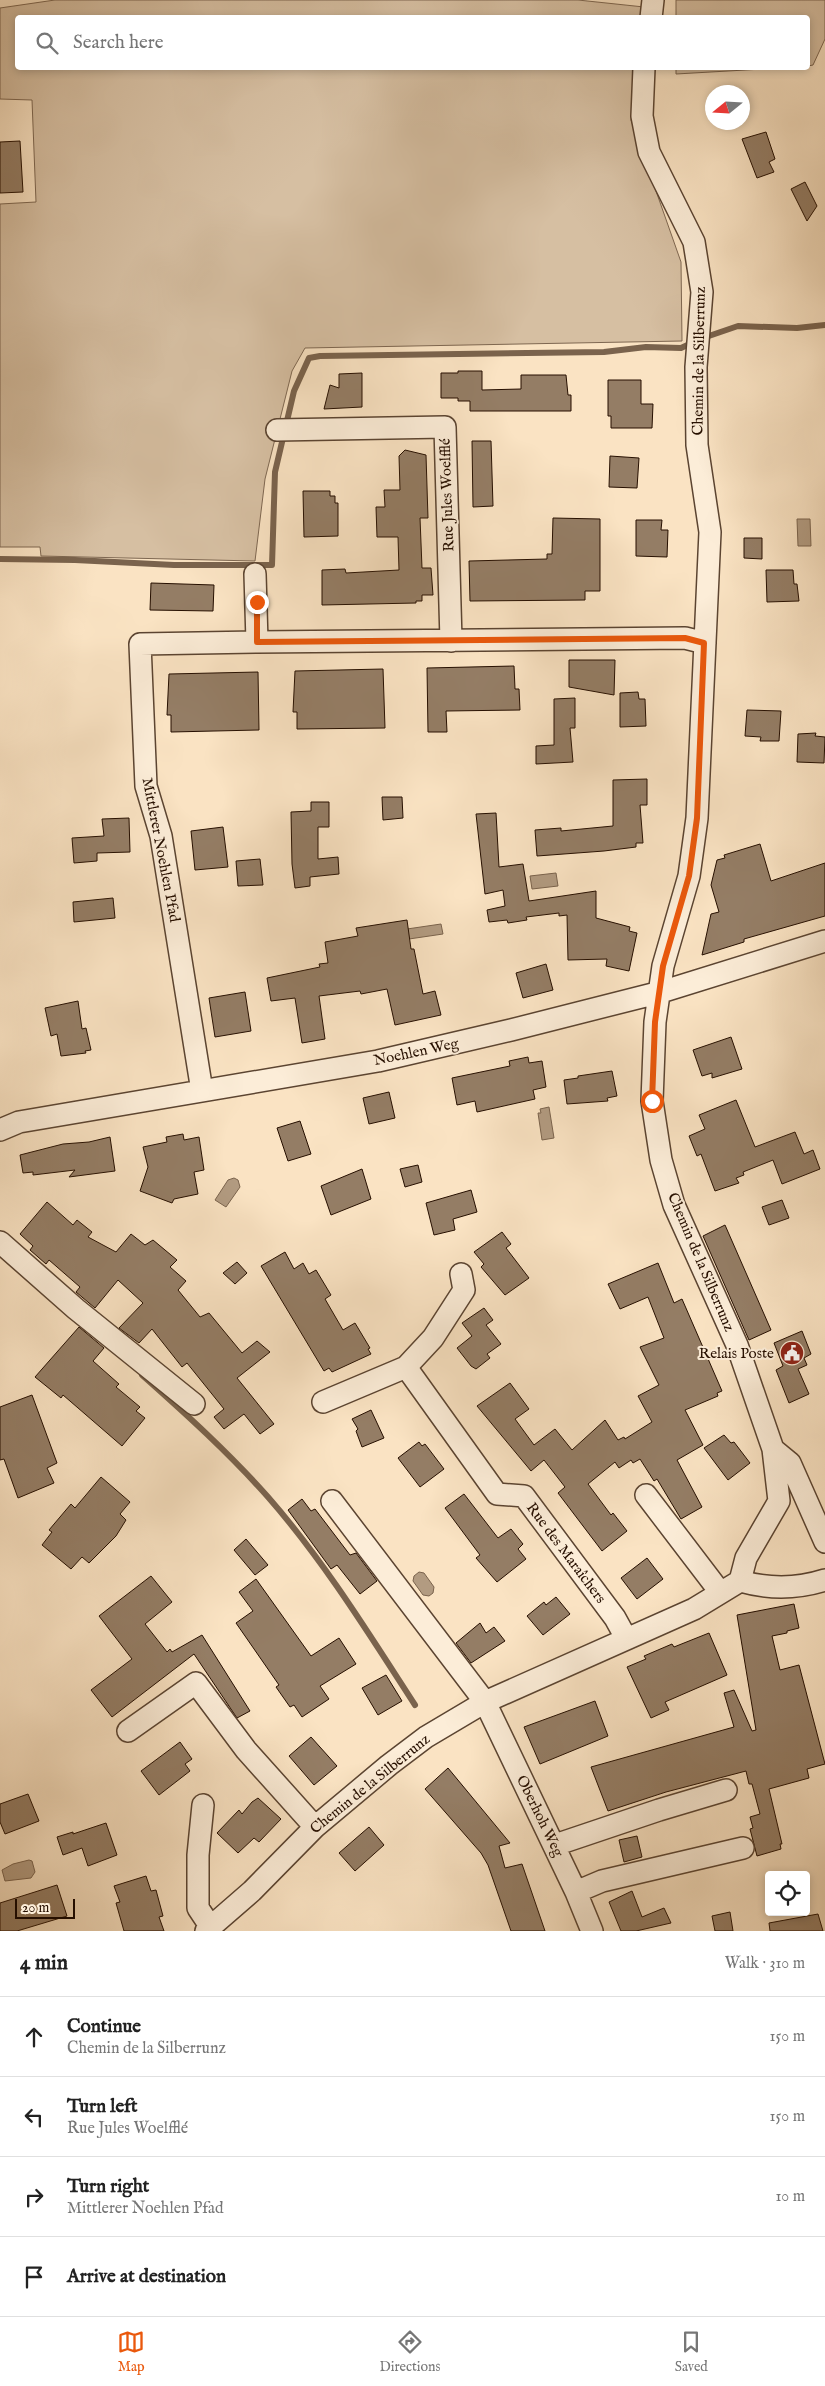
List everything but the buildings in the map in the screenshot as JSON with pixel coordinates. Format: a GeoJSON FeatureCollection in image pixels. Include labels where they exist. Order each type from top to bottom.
{"type":"FeatureCollection","features":[{"type":"Feature","properties":{"kind":"street"},"geometry":{"type":"LineString","coordinates":[[651,15],[653,0]]}},
{"type":"Feature","properties":{"kind":"street","name":"Chemin de la Silberrunz"},"geometry":{"type":"LineString","coordinates":[[644,70],[642,116],[649,152],[694,242],[702,292],[696,367],[697,445],[710,532],[697,818],[689,876],[663,966],[661,992],[655,1022],[652,1101],[661,1160],[674,1205],[736,1345],[773,1449],[779,1501]]}},
{"type":"Feature","properties":{"kind":"street","name":"Rue Jules Woelfflé"},"geometry":{"type":"LineString","coordinates":[[277,430],[445,427],[451,641]]}},
{"type":"Feature","properties":{"kind":"street"},"geometry":{"type":"LineString","coordinates":[[255,574],[257,642],[685,638],[704,643]]}},
{"type":"Feature","properties":{"kind":"street","name":"Mittlerer Noehlen Pfad"},"geometry":{"type":"LineString","coordinates":[[202,1091],[161,836],[146,786],[140,644],[257,642]]}},
{"type":"Feature","properties":{"kind":"street","name":"Noehlen Weg"},"geometry":{"type":"LineString","coordinates":[[0,1130],[19,1122],[378,1061],[661,992],[825,941]]}},
{"type":"Feature","properties":{"kind":"street"},"geometry":{"type":"LineString","coordinates":[[0,1242],[76,1309],[194,1404]]}},
{"type":"Feature","properties":{"kind":"street"},"geometry":{"type":"LineString","coordinates":[[323,1402],[406,1367],[433,1338],[464,1290],[461,1274]]}},
{"type":"Feature","properties":{"kind":"street","name":"Rue des Maraîchers"},"geometry":{"type":"LineString","coordinates":[[406,1367],[497,1494],[524,1496],[615,1618],[626,1638]]}},
{"type":"Feature","properties":{"kind":"street","name":"Chemin de la Silberrunz"},"geometry":{"type":"LineString","coordinates":[[773,1449],[790,1463],[825,1542]]}},
{"type":"Feature","properties":{"kind":"street"},"geometry":{"type":"LineString","coordinates":[[646,1495],[720,1592]]}},
{"type":"Feature","properties":{"kind":"street","name":"Oberhoh Weg"},"geometry":{"type":"LineString","coordinates":[[332,1501],[485,1702],[576,1892],[592,1931]]}},
{"type":"Feature","properties":{"kind":"street"},"geometry":{"type":"LineString","coordinates":[[807,1501],[779,1501],[746,1558],[740,1581],[758,1586],[803,1587],[825,1580]]}},
{"type":"Feature","properties":{"kind":"street","name":"Chemin de la Silberrunz"},"geometry":{"type":"LineString","coordinates":[[208,1929],[252,1891],[315,1827],[389,1765],[426,1737],[485,1702],[694,1609],[740,1581]]}},
{"type":"Feature","properties":{"kind":"street"},"geometry":{"type":"LineString","coordinates":[[128,1731],[196,1683],[246,1750],[315,1827]]}},
{"type":"Feature","properties":{"kind":"street"},"geometry":{"type":"LineString","coordinates":[[554,1846],[659,1810],[726,1790]]}},
{"type":"Feature","properties":{"kind":"street"},"geometry":{"type":"LineString","coordinates":[[203,1805],[198,1856],[198,1908],[208,1929]]}},
{"type":"Feature","properties":{"kind":"street"},"geometry":{"type":"LineString","coordinates":[[576,1892],[602,1881],[743,1848]]}},
{"type":"Feature","properties":{"kind":"shaded area"},"geometry":{"type":"Polygon","coordinates":[[[55,0],[578,0],[644,7],[643,15],[15,15],[15,70],[637,70],[631,120],[681,262],[682,341],[305,348],[292,371],[265,479],[255,561],[41,556],[40,547],[0,547],[0,204],[36,202],[32,100],[0,99],[0,8],[55,0]]]}},
{"type":"Feature","properties":{"kind":"shaded area"},"geometry":{"type":"Polygon","coordinates":[[[676,0],[825,0],[825,39],[813,65],[810,66],[810,15],[676,15],[676,0]]]}},
{"type":"Feature","properties":{"kind":"shaded area"},"geometry":{"type":"Polygon","coordinates":[[[676,70],[745,70],[676,74],[676,70]]]}},
{"type":"Feature","properties":{"kind":"shaded area"},"geometry":{"type":"Polygon","coordinates":[[[797,519],[810,519],[811,546],[798,546],[797,519]]]}},
{"type":"Feature","properties":{"kind":"shaded area"},"geometry":{"type":"Polygon","coordinates":[[[556,873],[558,886],[532,889],[530,876],[556,873]]]}},
{"type":"Feature","properties":{"kind":"shaded area"},"geometry":{"type":"Polygon","coordinates":[[[441,924],[443,934],[409,939],[407,929],[441,924]]]}},
{"type":"Feature","properties":{"kind":"shaded area"},"geometry":{"type":"Polygon","coordinates":[[[549,1107],[554,1138],[542,1140],[538,1113],[541,1113],[540,1109],[549,1107]]]}},
{"type":"Feature","properties":{"kind":"shaded area"},"geometry":{"type":"Polygon","coordinates":[[[234,1178],[238,1180],[240,1187],[226,1207],[215,1200],[228,1180],[234,1178]]]}},
{"type":"Feature","properties":{"kind":"shaded area"},"geometry":{"type":"Polygon","coordinates":[[[419,1572],[424,1573],[434,1587],[433,1593],[429,1596],[423,1595],[413,1581],[414,1576],[419,1572]]]}},
{"type":"Feature","properties":{"kind":"shaded area"},"geometry":{"type":"Polygon","coordinates":[[[32,1861],[35,1872],[31,1878],[5,1881],[2,1870],[13,1864],[32,1861]]]}},
{"type":"Feature","properties":{"kind":"waterway"},"geometry":{"type":"LineString","coordinates":[[703,338],[738,326],[797,328],[825,325]]}},
{"type":"Feature","properties":{"kind":"waterway"},"geometry":{"type":"LineString","coordinates":[[0,559],[75,560],[174,565],[272,565],[275,472],[294,391],[309,358],[320,356],[604,352],[646,347],[681,348],[694,342]]}},
{"type":"Feature","properties":{"kind":"waterway"},"geometry":{"type":"LineString","coordinates":[[142,1375],[223,1449],[289,1521],[345,1598],[415,1705]]}},
{"type":"Feature","properties":{"kind":"place","name":"Relais Poste"},"geometry":{"type":"Point","coordinates":[792,1353]}},
{"type":"Feature","properties":{"kind":"route"},"geometry":{"type":"LineString","coordinates":[[257,602],[257,642],[685,638],[704,643],[697,818],[689,876],[663,966],[661,992],[655,1022],[652,1101]]}}]}
